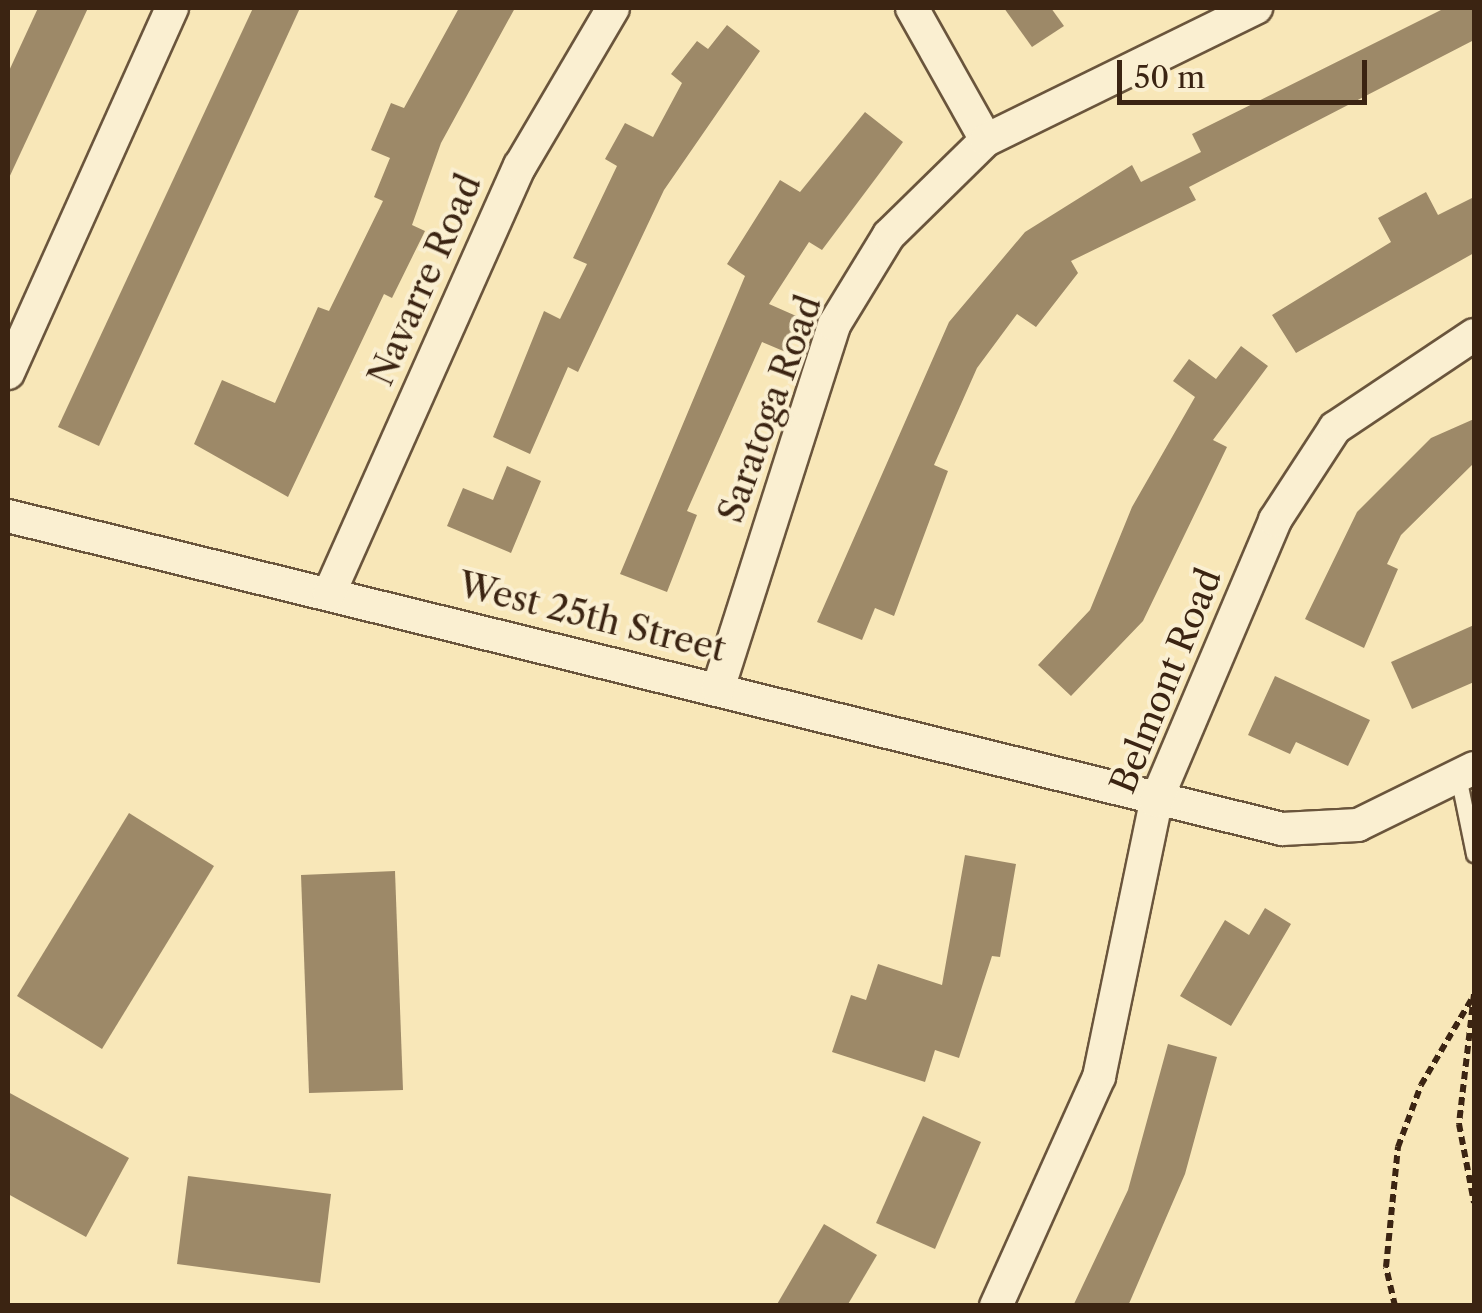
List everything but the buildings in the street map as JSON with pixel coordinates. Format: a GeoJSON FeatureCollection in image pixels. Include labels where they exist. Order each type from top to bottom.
{"type":"FeatureCollection","features":[{"type":"Feature","properties":{"kind":"street"},"geometry":{"type":"LineString","coordinates":[[8,373],[172,8]]}},
{"type":"Feature","properties":{"kind":"street","name":"Navarre Road"},"geometry":{"type":"LineString","coordinates":[[329,594],[520,166],[613,8]]}},
{"type":"Feature","properties":{"kind":"street"},"geometry":{"type":"LineString","coordinates":[[912,8],[986,140]]}},
{"type":"Feature","properties":{"kind":"street","name":"Saratoga Road"},"geometry":{"type":"LineString","coordinates":[[718,689],[834,325],[890,235],[986,140],[1256,8]]}},
{"type":"Feature","properties":{"kind":"street","name":"Belmont Road"},"geometry":{"type":"LineString","coordinates":[[996,1306],[1099,1077],[1156,801],[1302,471],[1336,428],[1474,335]]}},
{"type":"Feature","properties":{"kind":"street","name":"West 25th Street"},"geometry":{"type":"LineString","coordinates":[[8,516],[718,689],[1156,801],[1328,831],[1385,816],[1466,772]]}},
{"type":"Feature","properties":{"kind":"lane"},"geometry":{"type":"LineString","coordinates":[[1466,772],[1474,854]]}},
{"type":"Feature","properties":{"kind":"path"},"geometry":{"type":"LineString","coordinates":[[1473,997],[1459,1124],[1474,1203]]}},
{"type":"Feature","properties":{"kind":"path"},"geometry":{"type":"LineString","coordinates":[[1395,1306],[1386,1267],[1398,1147],[1420,1085],[1473,997]]}}]}
